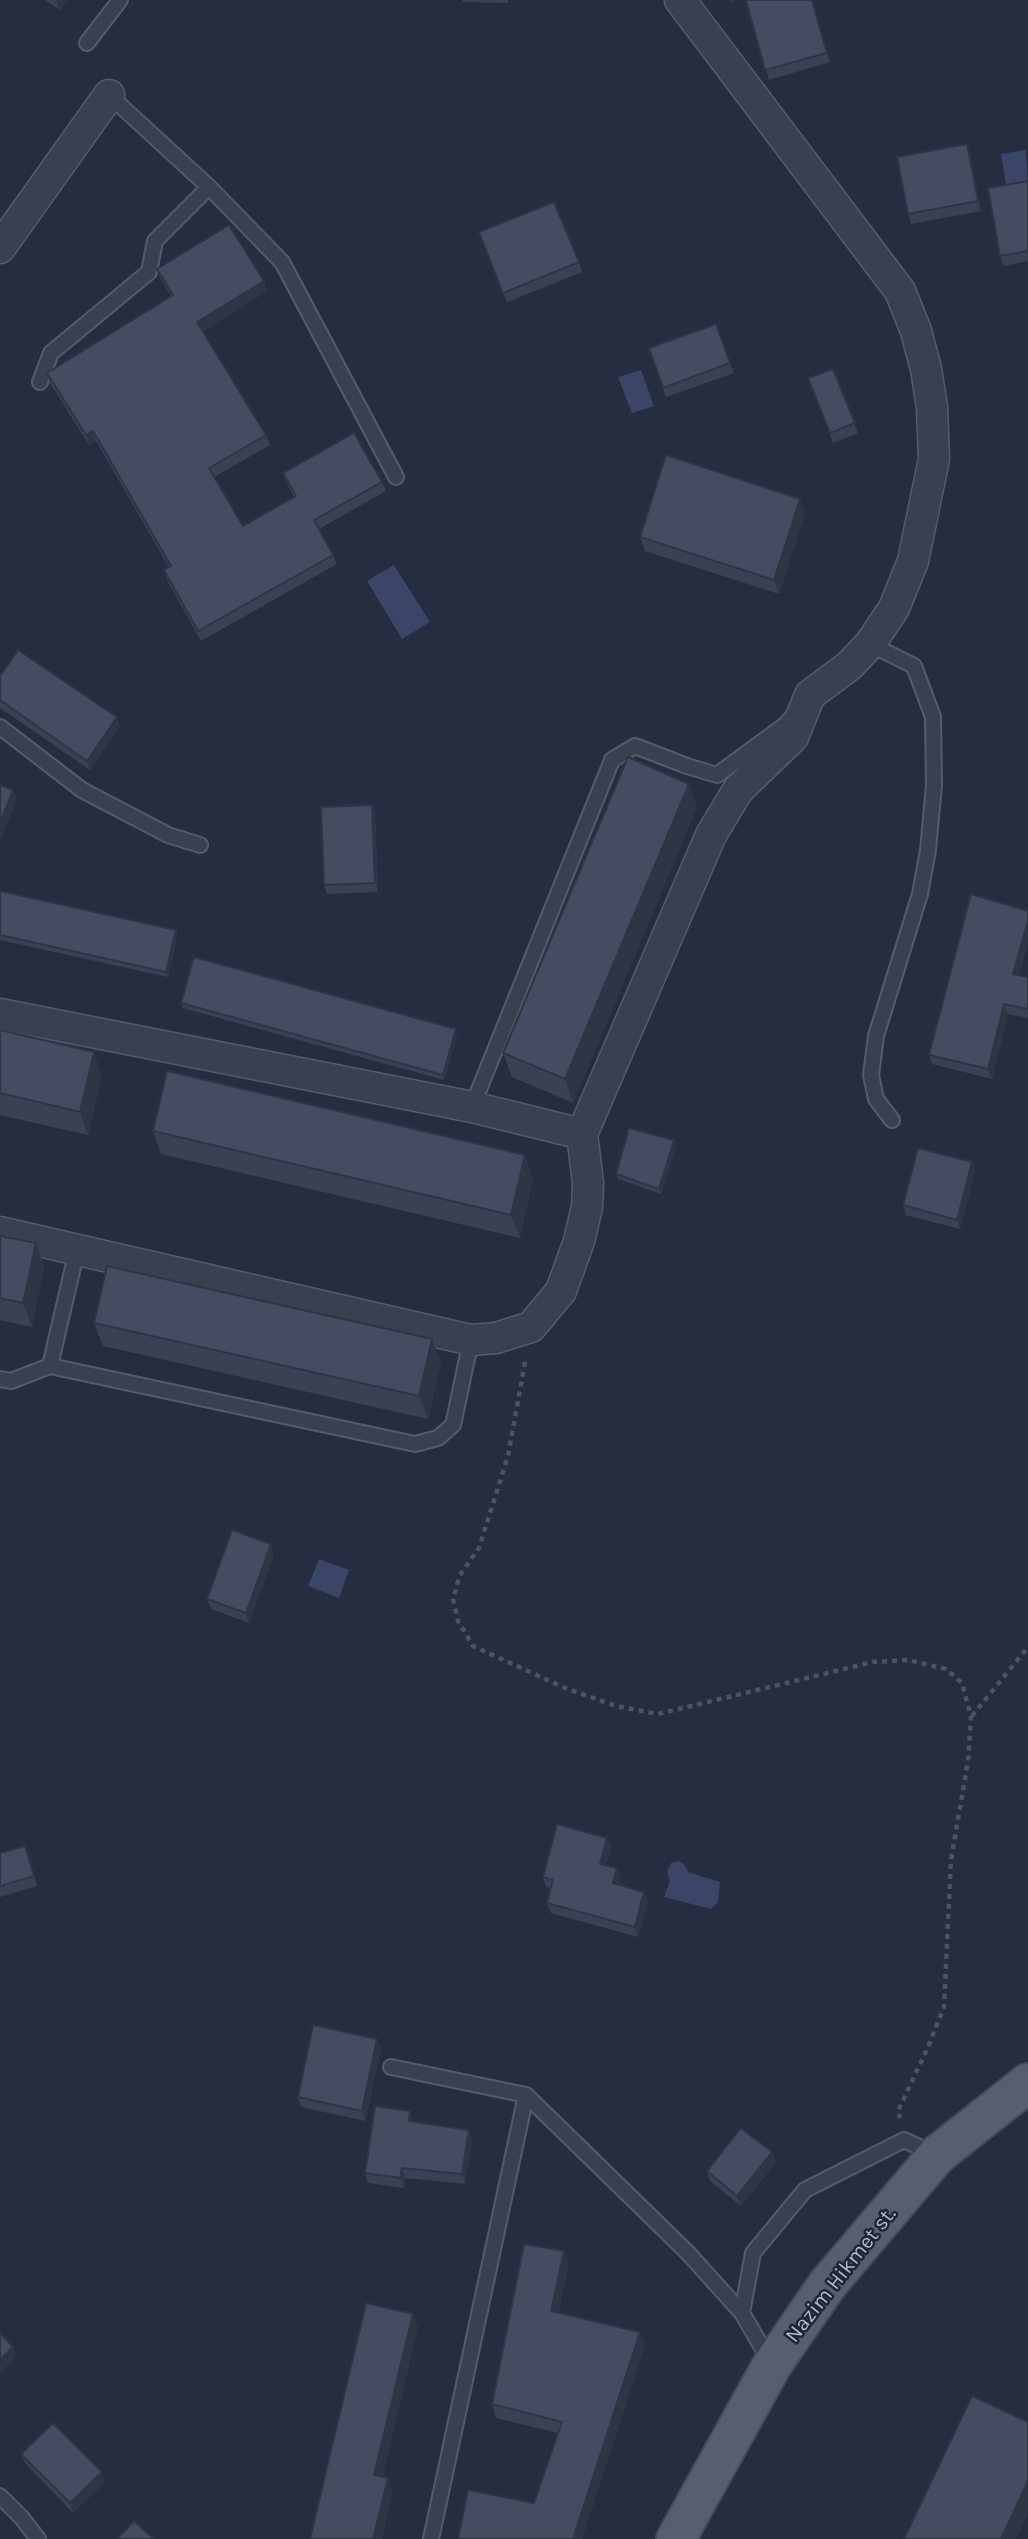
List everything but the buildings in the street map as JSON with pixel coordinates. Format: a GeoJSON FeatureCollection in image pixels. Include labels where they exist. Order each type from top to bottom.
{"type":"FeatureCollection","features":[{"type":"Feature","properties":{"kind":"main road","name":"Nazim Hikmet st."},"geometry":{"type":"LineString","coordinates":[[676,2539],[772,2365],[920,2148],[1028,2083]]}},
{"type":"Feature","properties":{"kind":"street"},"geometry":{"type":"LineString","coordinates":[[0,1232],[471,1340],[496,1339],[531,1326],[561,1291],[579,1241],[587,1207],[588,1183],[582,1134],[711,835],[727,782],[793,737],[810,695],[849,666],[870,644],[894,608],[914,561],[934,459],[932,407],[916,331],[900,291],[680,0]]}},
{"type":"Feature","properties":{"kind":"street"},"geometry":{"type":"LineString","coordinates":[[0,248],[109,95]]}},
{"type":"Feature","properties":{"kind":"street"},"geometry":{"type":"LineString","coordinates":[[0,1014],[472,1107],[582,1134]]}},
{"type":"Feature","properties":{"kind":"lane"},"geometry":{"type":"LineString","coordinates":[[87,43],[120,0]]}},
{"type":"Feature","properties":{"kind":"lane"},"geometry":{"type":"LineString","coordinates":[[109,95],[209,187],[282,262],[396,477]]}},
{"type":"Feature","properties":{"kind":"lane"},"geometry":{"type":"LineString","coordinates":[[40,382],[51,353],[149,272],[155,241],[209,187]]}},
{"type":"Feature","properties":{"kind":"lane"},"geometry":{"type":"LineString","coordinates":[[870,644],[914,666],[933,717],[934,785],[928,850],[920,894],[876,1036],[871,1075],[876,1099],[892,1119]]}},
{"type":"Feature","properties":{"kind":"lane"},"geometry":{"type":"LineString","coordinates":[[0,727],[82,790],[168,835],[200,845]]}},
{"type":"Feature","properties":{"kind":"lane"},"geometry":{"type":"LineString","coordinates":[[472,1107],[612,760],[635,746],[727,782]]}},
{"type":"Feature","properties":{"kind":"lane"},"geometry":{"type":"LineString","coordinates":[[50,1366],[77,1250]]}},
{"type":"Feature","properties":{"kind":"lane"},"geometry":{"type":"LineString","coordinates":[[0,1379],[11,1381],[50,1366],[415,1444],[438,1438],[453,1425],[471,1340]]}},
{"type":"Feature","properties":{"kind":"lane"},"geometry":{"type":"LineString","coordinates":[[391,2067],[526,2095],[688,2253],[742,2313],[772,2365]]}},
{"type":"Feature","properties":{"kind":"lane"},"geometry":{"type":"LineString","coordinates":[[431,2539],[526,2095]]}},
{"type":"Feature","properties":{"kind":"lane"},"geometry":{"type":"LineString","coordinates":[[742,2313],[753,2253],[806,2190],[920,2148]]}},
{"type":"Feature","properties":{"kind":"lane"},"geometry":{"type":"LineString","coordinates":[[0,2496],[38,2539]]}},
{"type":"Feature","properties":{"kind":"path"},"geometry":{"type":"LineString","coordinates":[[531,1326],[508,1456],[479,1548],[460,1575],[453,1599],[458,1621],[472,1646],[565,1688],[616,1706],[658,1714],[873,1662],[908,1660],[946,1669],[962,1683],[971,1717],[968,1761],[951,1860],[944,2007],[898,2111],[920,2148]]}},
{"type":"Feature","properties":{"kind":"path"},"geometry":{"type":"LineString","coordinates":[[971,1717],[1028,1647]]}},
{"type":"Feature","properties":{"kind":"water"},"geometry":{"type":"Polygon","coordinates":[[[1026,150],[1028,188],[1007,192],[1001,154],[1026,150]]]}},
{"type":"Feature","properties":{"kind":"water"},"geometry":{"type":"Polygon","coordinates":[[[641,370],[654,406],[632,413],[618,377],[641,370]]]}},
{"type":"Feature","properties":{"kind":"water"},"geometry":{"type":"Polygon","coordinates":[[[394,565],[430,622],[402,639],[367,581],[394,565]]]}},
{"type":"Feature","properties":{"kind":"water"},"geometry":{"type":"Polygon","coordinates":[[[319,1559],[349,1570],[339,1598],[308,1586],[319,1559]]]}},
{"type":"Feature","properties":{"kind":"water"},"geometry":{"type":"Polygon","coordinates":[[[678,1861],[684,1864],[688,1872],[720,1882],[718,1902],[711,1909],[664,1897],[670,1880],[667,1872],[671,1863],[678,1861]]]}}]}
